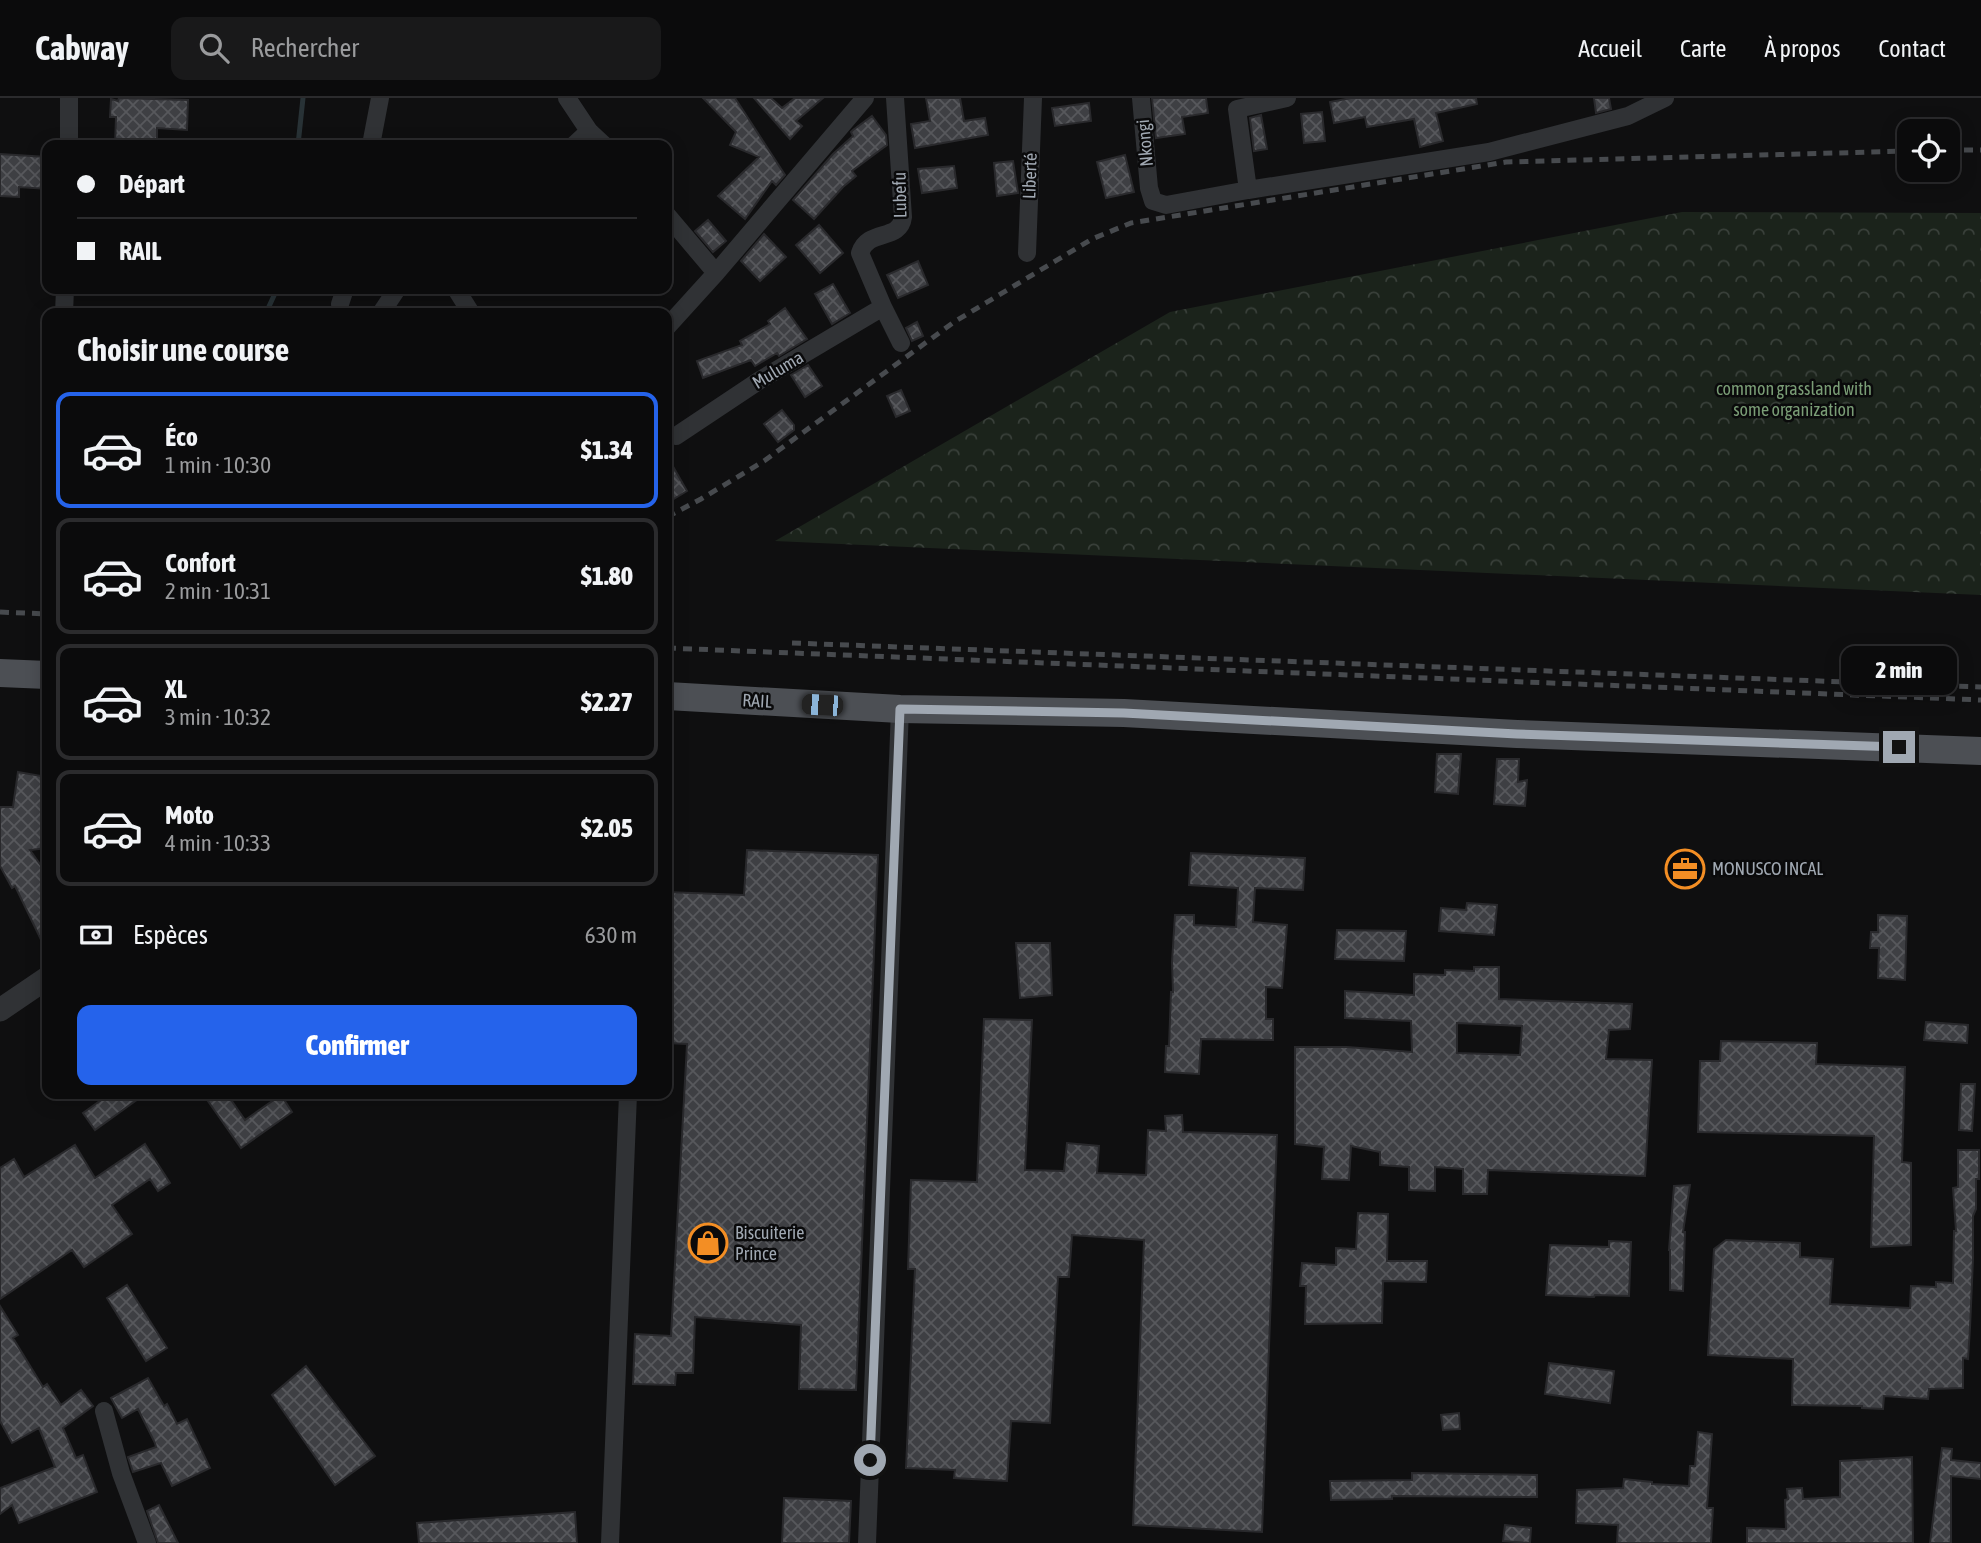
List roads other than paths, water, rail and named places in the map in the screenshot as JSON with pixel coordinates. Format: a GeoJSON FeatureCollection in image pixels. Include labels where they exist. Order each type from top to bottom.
{"type":"FeatureCollection","features":[{"type":"Feature","properties":{"kind":"main road"},"geometry":{"type":"LineString","coordinates":[[0,673],[42,675]]}},
{"type":"Feature","properties":{"kind":"main road","name":"RAIL"},"geometry":{"type":"LineString","coordinates":[[672,696],[900,709],[1124,713],[1517,734],[1981,751]]}},
{"type":"Feature","properties":{"kind":"street"},"geometry":{"type":"LineString","coordinates":[[69,98],[69,140]]}},
{"type":"Feature","properties":{"kind":"street"},"geometry":{"type":"LineString","coordinates":[[372,140],[380,98]]}},
{"type":"Feature","properties":{"kind":"street"},"geometry":{"type":"LineString","coordinates":[[567,98],[589,131],[599,140]]}},
{"type":"Feature","properties":{"kind":"street"},"geometry":{"type":"LineString","coordinates":[[672,321],[865,98]]}},
{"type":"Feature","properties":{"kind":"street","name":"Lubefu"},"geometry":{"type":"LineString","coordinates":[[895,98],[902,225],[896,231],[870,239],[863,244],[860,253],[901,342]]}},
{"type":"Feature","properties":{"kind":"street","name":"Liberté"},"geometry":{"type":"LineString","coordinates":[[1027,253],[1033,98]]}},
{"type":"Feature","properties":{"kind":"street","name":"Nkongi"},"geometry":{"type":"LineString","coordinates":[[1140,98],[1149,188],[1153,201],[1166,205],[1248,190]]}},
{"type":"Feature","properties":{"kind":"street"},"geometry":{"type":"LineString","coordinates":[[1283,99],[1236,103],[1248,190],[1489,152],[1628,116],[1665,98]]}},
{"type":"Feature","properties":{"kind":"street"},"geometry":{"type":"LineString","coordinates":[[579,140],[589,131]]}},
{"type":"Feature","properties":{"kind":"street"},"geometry":{"type":"LineString","coordinates":[[672,221],[716,273]]}},
{"type":"Feature","properties":{"kind":"street","name":"Muluma"},"geometry":{"type":"LineString","coordinates":[[676,436],[760,380],[883,307]]}},
{"type":"Feature","properties":{"kind":"street"},"geometry":{"type":"LineString","coordinates":[[867,1543],[900,709]]}},
{"type":"Feature","properties":{"kind":"street"},"geometry":{"type":"LineString","coordinates":[[0,1010],[42,981]]}},
{"type":"Feature","properties":{"kind":"street"},"geometry":{"type":"LineString","coordinates":[[610,1543],[628,1099]]}},
{"type":"Feature","properties":{"kind":"street"},"geometry":{"type":"LineString","coordinates":[[104,1411],[121,1474],[147,1543]]}},
{"type":"Feature","properties":{"kind":"waterway"},"geometry":{"type":"LineString","coordinates":[[299,140],[303,98]]}},
{"type":"Feature","properties":{"kind":"waterway"},"geometry":{"type":"LineString","coordinates":[[268,308],[275,294]]}},
{"type":"Feature","properties":{"kind":"railway"},"geometry":{"type":"LineString","coordinates":[[1960,150],[1981,150]]}},
{"type":"Feature","properties":{"kind":"railway"},"geometry":{"type":"LineString","coordinates":[[672,514],[764,461],[954,322],[1092,239],[1131,223],[1506,162],[1897,151]]}},
{"type":"Feature","properties":{"kind":"railway"},"geometry":{"type":"LineString","coordinates":[[0,612],[42,614]]}},
{"type":"Feature","properties":{"kind":"railway"},"geometry":{"type":"LineString","coordinates":[[792,643],[1981,687]]}},
{"type":"Feature","properties":{"kind":"railway"},"geometry":{"type":"LineString","coordinates":[[672,648],[1981,700]]}},
{"type":"Feature","properties":{"kind":"place","name":"MONUSCO INCAL"},"geometry":{"type":"Point","coordinates":[1685,869]}},
{"type":"Feature","properties":{"kind":"place","name":"Biscuiterie Prince"},"geometry":{"type":"Point","coordinates":[708,1243]}},
{"type":"Feature","properties":{"kind":"park label","name":"common grassland with some organization"},"geometry":{"type":"Point","coordinates":[1794,399]}}]}
